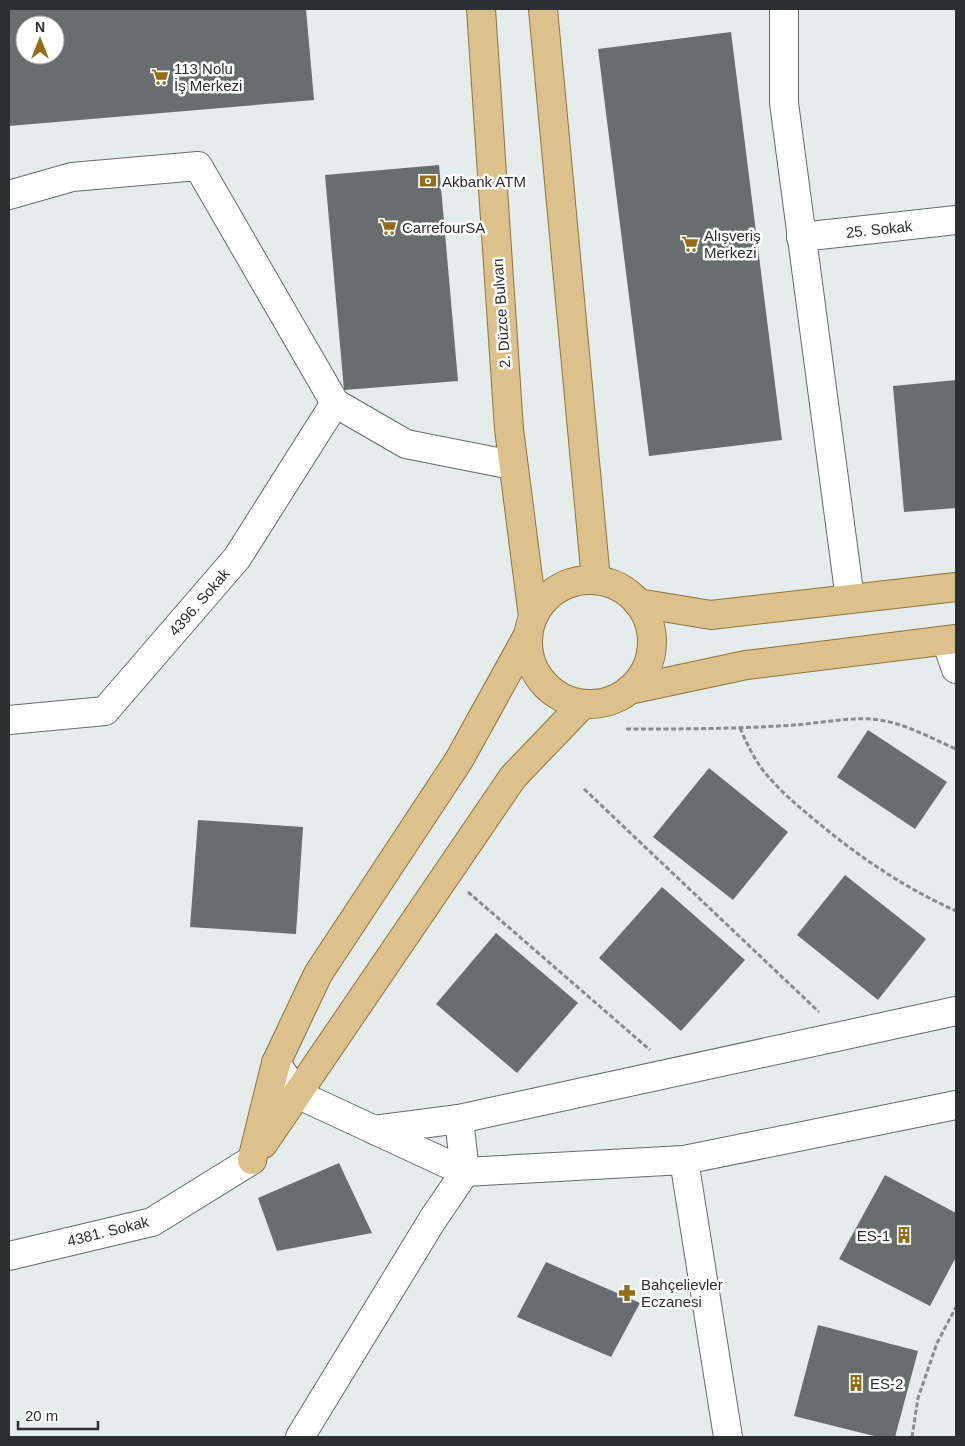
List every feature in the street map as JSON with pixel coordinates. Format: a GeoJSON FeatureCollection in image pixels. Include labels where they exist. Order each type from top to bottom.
{"type":"FeatureCollection","features":[{"type":"Feature","properties":{"kind":"main road","name":"2. Düzce Bulvarı"},"geometry":{"type":"LineString","coordinates":[[481,9],[512,465],[530,626]]}},
{"type":"Feature","properties":{"kind":"main road"},"geometry":{"type":"LineString","coordinates":[[543,9],[596,580]]}},
{"type":"Feature","properties":{"kind":"main road"},"geometry":{"type":"LineString","coordinates":[[252,1160],[276,1063],[318,974],[459,760],[543,600],[558,588],[576,581],[596,580],[612,584],[626,592],[638,603],[648,620],[652,638],[650,658],[642,675],[629,690]]}},
{"type":"Feature","properties":{"kind":"main road"},"geometry":{"type":"LineString","coordinates":[[638,603],[711,616],[956,587]]}},
{"type":"Feature","properties":{"kind":"main road"},"geometry":{"type":"LineString","coordinates":[[530,626],[529,655],[536,673],[548,688],[564,698],[583,704],[600,703],[615,698],[629,690],[746,665],[951,640]]}},
{"type":"Feature","properties":{"kind":"main road"},"geometry":{"type":"LineString","coordinates":[[252,1160],[513,777],[583,704]]}},
{"type":"Feature","properties":{"kind":"street"},"geometry":{"type":"LineString","coordinates":[[784,9],[784,103],[850,599]]}},
{"type":"Feature","properties":{"kind":"street"},"geometry":{"type":"LineString","coordinates":[[9,195],[72,177],[198,166],[335,403],[406,444],[512,465]]}},
{"type":"Feature","properties":{"kind":"street","name":"25. Sokak"},"geometry":{"type":"LineString","coordinates":[[801,237],[956,220]]}},
{"type":"Feature","properties":{"kind":"street","name":"4396. Sokak"},"geometry":{"type":"LineString","coordinates":[[9,720],[105,711],[236,558],[335,403]]}},
{"type":"Feature","properties":{"kind":"street"},"geometry":{"type":"LineString","coordinates":[[951,640],[956,669]]}},
{"type":"Feature","properties":{"kind":"street"},"geometry":{"type":"LineString","coordinates":[[374,1130],[459,1119],[956,1011]]}},
{"type":"Feature","properties":{"kind":"street"},"geometry":{"type":"LineString","coordinates":[[276,1063],[297,1094],[465,1172],[684,1160],[956,1105]]}},
{"type":"Feature","properties":{"kind":"street"},"geometry":{"type":"LineString","coordinates":[[300,1437],[418,1242],[465,1172],[459,1119]]}},
{"type":"Feature","properties":{"kind":"street","name":"4381. Sokak"},"geometry":{"type":"LineString","coordinates":[[9,1256],[152,1222],[252,1160]]}},
{"type":"Feature","properties":{"kind":"street"},"geometry":{"type":"LineString","coordinates":[[684,1160],[728,1437]]}},
{"type":"Feature","properties":{"kind":"path"},"geometry":{"type":"LineString","coordinates":[[626,729],[740,728],[858,719],[884,720],[956,749]]}},
{"type":"Feature","properties":{"kind":"path"},"geometry":{"type":"LineString","coordinates":[[740,728],[751,751],[765,773],[781,791],[837,839],[872,864],[908,886],[956,911]]}},
{"type":"Feature","properties":{"kind":"path"},"geometry":{"type":"LineString","coordinates":[[584,789],[831,1024],[836,1037]]}},
{"type":"Feature","properties":{"kind":"path"},"geometry":{"type":"LineString","coordinates":[[445,876],[462,887],[663,1060],[668,1073]]}},
{"type":"Feature","properties":{"kind":"path"},"geometry":{"type":"LineString","coordinates":[[912,1437],[918,1398],[937,1343],[956,1306]]}},
{"type":"Feature","properties":{"kind":"building","name":"113 Nolu İş Merkezi"},"geometry":{"type":"Polygon","coordinates":[[[9,9],[306,9],[314,100],[9,126],[9,9]]]}},
{"type":"Feature","properties":{"kind":"building","name":"Alışveriş Merkezi"},"geometry":{"type":"Polygon","coordinates":[[[731,32],[782,440],[649,456],[598,49],[731,32]]]}},
{"type":"Feature","properties":{"kind":"building"},"geometry":{"type":"Polygon","coordinates":[[[439,165],[458,381],[344,390],[325,175],[439,165]]]}},
{"type":"Feature","properties":{"kind":"building"},"geometry":{"type":"Polygon","coordinates":[[[956,380],[956,508],[904,512],[893,386],[956,380]]]}},
{"type":"Feature","properties":{"kind":"building"},"geometry":{"type":"Polygon","coordinates":[[[868,730],[947,782],[915,829],[837,777],[868,730]]]}},
{"type":"Feature","properties":{"kind":"building"},"geometry":{"type":"Polygon","coordinates":[[[709,768],[788,832],[733,900],[653,837],[709,768]]]}},
{"type":"Feature","properties":{"kind":"building"},"geometry":{"type":"Polygon","coordinates":[[[198,820],[303,827],[296,934],[190,927],[198,820]]]}},
{"type":"Feature","properties":{"kind":"building"},"geometry":{"type":"Polygon","coordinates":[[[845,875],[926,939],[878,1000],[797,935],[845,875]]]}},
{"type":"Feature","properties":{"kind":"building"},"geometry":{"type":"Polygon","coordinates":[[[662,887],[745,960],[681,1031],[599,958],[662,887]]]}},
{"type":"Feature","properties":{"kind":"building"},"geometry":{"type":"Polygon","coordinates":[[[496,933],[578,1003],[517,1073],[436,1004],[496,933]]]}},
{"type":"Feature","properties":{"kind":"building"},"geometry":{"type":"Polygon","coordinates":[[[339,1163],[372,1233],[277,1251],[258,1198],[339,1163]]]}},
{"type":"Feature","properties":{"kind":"building","name":"ES-1"},"geometry":{"type":"Polygon","coordinates":[[[885,1175],[956,1213],[956,1257],[930,1306],[839,1259],[885,1175]]]}},
{"type":"Feature","properties":{"kind":"building"},"geometry":{"type":"Polygon","coordinates":[[[546,1262],[640,1303],[611,1357],[517,1317],[546,1262]]]}},
{"type":"Feature","properties":{"kind":"building","name":"ES-2"},"geometry":{"type":"Polygon","coordinates":[[[818,1325],[918,1351],[895,1437],[878,1437],[794,1416],[818,1325]]]}},
{"type":"Feature","properties":{"kind":"place","name":"113 Nolu İş Merkezi"},"geometry":{"type":"Point","coordinates":[160,77]}},
{"type":"Feature","properties":{"kind":"place","name":"Akbank ATM"},"geometry":{"type":"Point","coordinates":[428,181]}},
{"type":"Feature","properties":{"kind":"place","name":"CarrefourSA"},"geometry":{"type":"Point","coordinates":[388,227]}},
{"type":"Feature","properties":{"kind":"place","name":"Alışveriş Merkezi"},"geometry":{"type":"Point","coordinates":[690,244]}},
{"type":"Feature","properties":{"kind":"place","name":"ES-1"},"geometry":{"type":"Point","coordinates":[904,1235]}},
{"type":"Feature","properties":{"kind":"place","name":"Bahçelievler Eczanesi"},"geometry":{"type":"Point","coordinates":[627,1293]}},
{"type":"Feature","properties":{"kind":"place","name":"ES-2"},"geometry":{"type":"Point","coordinates":[856,1383]}}]}
